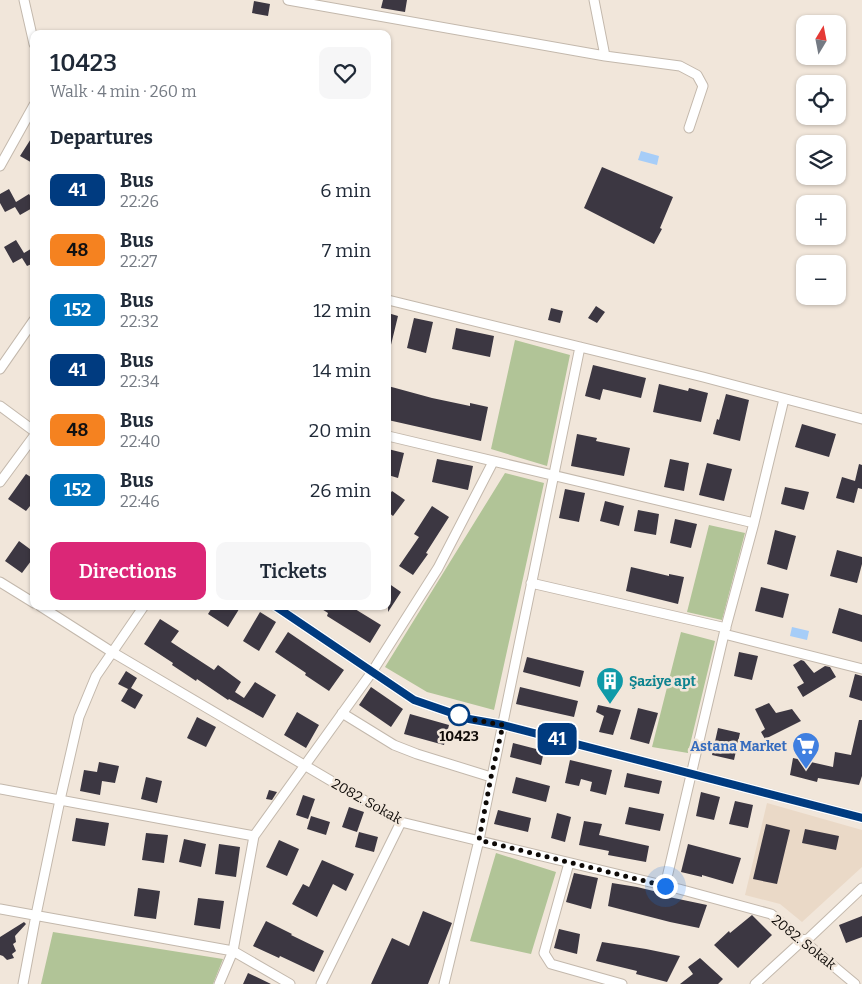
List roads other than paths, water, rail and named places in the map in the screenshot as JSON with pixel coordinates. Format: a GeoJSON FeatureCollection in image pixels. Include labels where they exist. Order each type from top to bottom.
{"type":"FeatureCollection","features":[{"type":"Feature","properties":{"kind":"street"},"geometry":{"type":"LineString","coordinates":[[24,0],[31,30]]}},
{"type":"Feature","properties":{"kind":"street"},"geometry":{"type":"LineString","coordinates":[[288,0],[605,56],[680,66],[697,75],[703,86],[690,128]]}},
{"type":"Feature","properties":{"kind":"street"},"geometry":{"type":"LineString","coordinates":[[594,0],[605,56]]}},
{"type":"Feature","properties":{"kind":"street"},"geometry":{"type":"LineString","coordinates":[[0,166],[30,112]]}},
{"type":"Feature","properties":{"kind":"street"},"geometry":{"type":"LineString","coordinates":[[391,301],[702,377],[862,419]]}},
{"type":"Feature","properties":{"kind":"street"},"geometry":{"type":"LineString","coordinates":[[0,369],[30,326]]}},
{"type":"Feature","properties":{"kind":"street"},"geometry":{"type":"LineString","coordinates":[[444,984],[479,840],[580,347]]}},
{"type":"Feature","properties":{"kind":"street"},"geometry":{"type":"LineString","coordinates":[[665,886],[725,631],[784,399]]}},
{"type":"Feature","properties":{"kind":"street"},"geometry":{"type":"LineString","coordinates":[[0,406],[30,428]]}},
{"type":"Feature","properties":{"kind":"street"},"geometry":{"type":"LineString","coordinates":[[391,437],[754,523]]}},
{"type":"Feature","properties":{"kind":"street"},"geometry":{"type":"LineString","coordinates":[[0,482],[30,441]]}},
{"type":"Feature","properties":{"kind":"street"},"geometry":{"type":"LineString","coordinates":[[219,984],[233,951],[254,836],[372,672],[438,568],[493,462]]}},
{"type":"Feature","properties":{"kind":"street"},"geometry":{"type":"LineString","coordinates":[[0,582],[30,601]]}},
{"type":"Feature","properties":{"kind":"street"},"geometry":{"type":"LineString","coordinates":[[531,584],[725,631],[862,669]]}},
{"type":"Feature","properties":{"kind":"street","name":"2082. Sokak"},"geometry":{"type":"LineString","coordinates":[[46,610],[112,652],[401,822],[665,886],[771,914],[855,984]]}},
{"type":"Feature","properties":{"kind":"street"},"geometry":{"type":"LineString","coordinates":[[23,984],[60,800],[79,717],[96,676],[141,610]]}},
{"type":"Feature","properties":{"kind":"street"},"geometry":{"type":"LineString","coordinates":[[287,610],[372,672],[414,700],[469,719],[503,725],[862,818]]}},
{"type":"Feature","properties":{"kind":"street"},"geometry":{"type":"LineString","coordinates":[[342,713],[394,745],[491,777]]}},
{"type":"Feature","properties":{"kind":"street"},"geometry":{"type":"LineString","coordinates":[[0,790],[254,836]]}},
{"type":"Feature","properties":{"kind":"street"},"geometry":{"type":"LineString","coordinates":[[321,984],[401,822]]}},
{"type":"Feature","properties":{"kind":"street"},"geometry":{"type":"LineString","coordinates":[[570,863],[544,953],[551,964],[622,984]]}},
{"type":"Feature","properties":{"kind":"street"},"geometry":{"type":"LineString","coordinates":[[755,984],[803,940],[808,939],[862,888]]}},
{"type":"Feature","properties":{"kind":"street"},"geometry":{"type":"LineString","coordinates":[[0,909],[233,951],[290,984]]}},
{"type":"Feature","properties":{"kind":"water"},"geometry":{"type":"Polygon","coordinates":[[[641,151],[659,156],[657,165],[638,160],[641,151]]]}},
{"type":"Feature","properties":{"kind":"water"},"geometry":{"type":"Polygon","coordinates":[[[792,627],[809,631],[807,640],[790,636],[792,627]]]}},
{"type":"Feature","properties":{"kind":"place","name":"Şaziye apt"},"geometry":{"type":"Point","coordinates":[610,705]}},
{"type":"Feature","properties":{"kind":"place","name":"10423"},"geometry":{"type":"Point","coordinates":[459,715]}},
{"type":"Feature","properties":{"kind":"place","name":"Astana Market"},"geometry":{"type":"Point","coordinates":[806,770]}}]}
